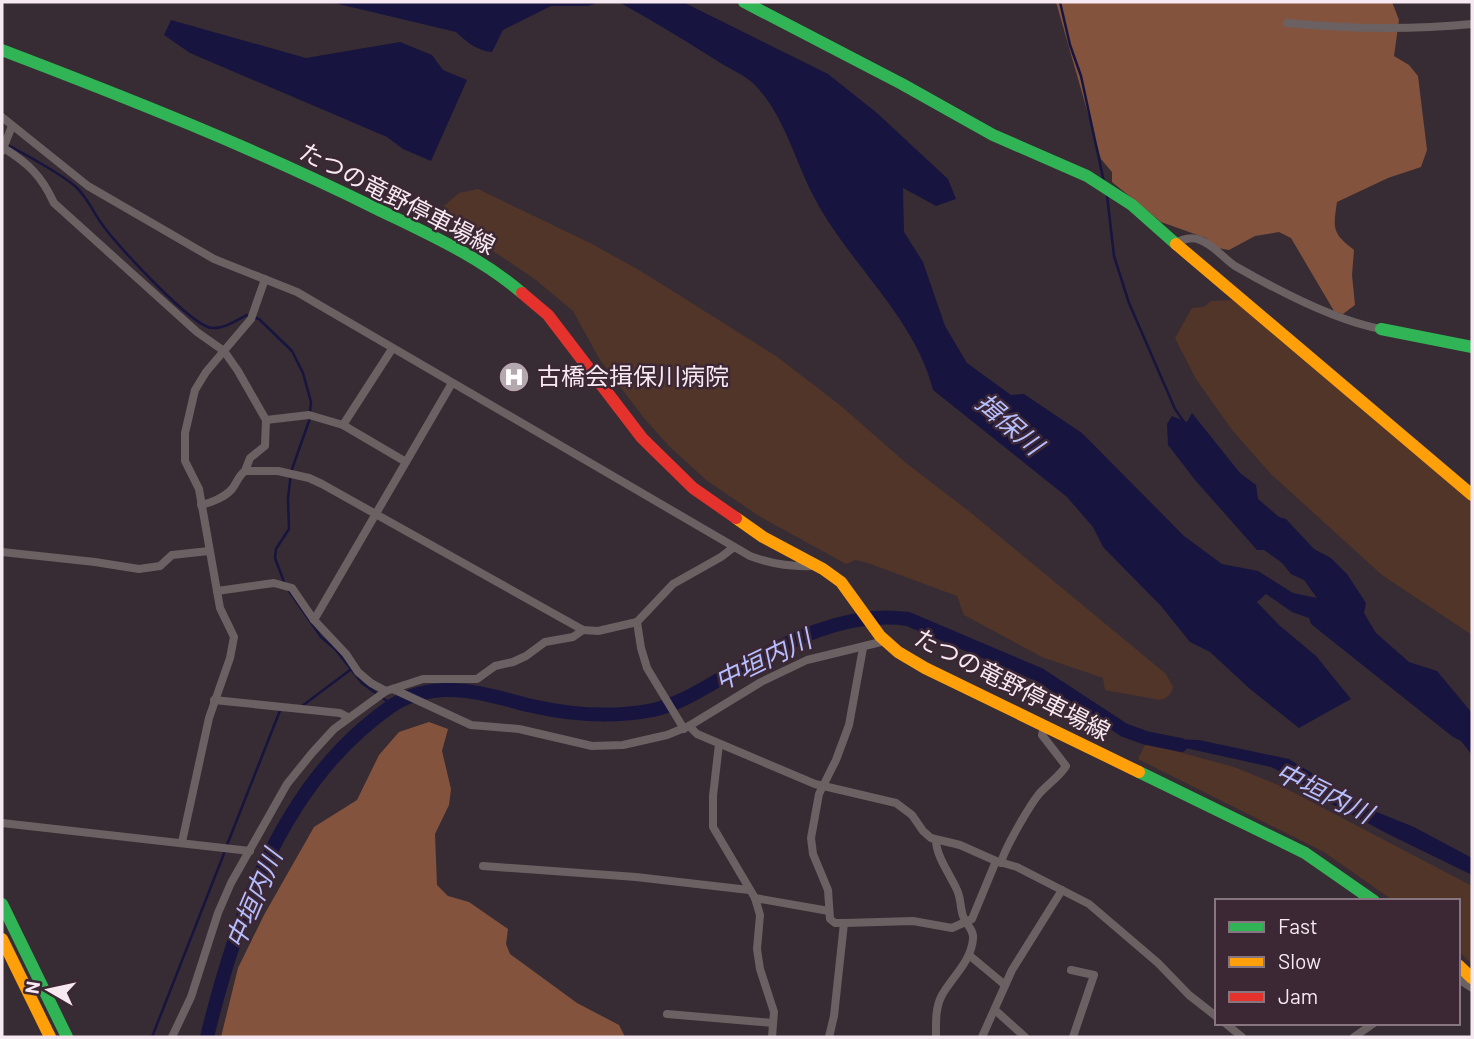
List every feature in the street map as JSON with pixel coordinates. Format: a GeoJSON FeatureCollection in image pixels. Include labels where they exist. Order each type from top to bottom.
{"type":"FeatureCollection","features":[{"type":"Feature","properties":{"kind":"main road"},"geometry":{"type":"LineString","coordinates":[[744,2],[902,84],[993,135],[1087,176],[1132,205],[1472,495]]}},
{"type":"Feature","properties":{"kind":"main road","name":"たつの竜野停車場線"},"geometry":{"type":"LineString","coordinates":[[2,50],[102,87],[281,163],[431,235],[500,274],[548,315],[642,438],[693,488],[763,537],[841,582],[883,639],[898,652],[925,668],[1305,853],[1371,899]]}},
{"type":"Feature","properties":{"kind":"main road"},"geometry":{"type":"LineString","coordinates":[[1381,329],[1472,346]]}},
{"type":"Feature","properties":{"kind":"main road"},"geometry":{"type":"LineString","coordinates":[[2,904],[66,1037]]}},
{"type":"Feature","properties":{"kind":"main road"},"geometry":{"type":"LineString","coordinates":[[2,939],[50,1037]]}},
{"type":"Feature","properties":{"kind":"street"},"geometry":{"type":"LineString","coordinates":[[1287,23],[1340,28],[1433,28],[1472,24]]}},
{"type":"Feature","properties":{"kind":"street"},"geometry":{"type":"LineString","coordinates":[[2,117],[88,186],[214,258],[296,292],[734,547],[769,563],[795,567],[816,566]]}},
{"type":"Feature","properties":{"kind":"street"},"geometry":{"type":"LineString","coordinates":[[12,126],[2,149],[29,164],[47,187],[54,203],[197,332],[224,351],[265,420],[265,446],[250,458],[245,471],[228,494],[201,506]]}},
{"type":"Feature","properties":{"kind":"street"},"geometry":{"type":"LineString","coordinates":[[1174,243],[1197,238],[1233,265],[1303,300],[1355,324],[1381,329]]}},
{"type":"Feature","properties":{"kind":"street"},"geometry":{"type":"LineString","coordinates":[[182,842],[200,754],[234,637],[225,622],[217,591],[199,489],[186,461],[185,433],[195,390],[251,316],[265,279]]}},
{"type":"Feature","properties":{"kind":"street"},"geometry":{"type":"LineString","coordinates":[[343,425],[393,349]]}},
{"type":"Feature","properties":{"kind":"street"},"geometry":{"type":"LineString","coordinates":[[314,620],[452,383]]}},
{"type":"Feature","properties":{"kind":"street"},"geometry":{"type":"LineString","coordinates":[[265,420],[311,416],[343,425],[406,463]]}},
{"type":"Feature","properties":{"kind":"street"},"geometry":{"type":"LineString","coordinates":[[245,471],[278,471],[322,484],[583,631],[598,631],[637,622],[673,584],[734,547]]}},
{"type":"Feature","properties":{"kind":"street"},"geometry":{"type":"LineString","coordinates":[[2,552],[139,569],[160,566],[172,555],[209,551]]}},
{"type":"Feature","properties":{"kind":"street"},"geometry":{"type":"LineString","coordinates":[[217,591],[284,585],[292,588],[314,620],[346,654],[358,672],[371,683],[471,725],[519,729],[592,746],[623,745],[685,727],[789,667],[821,656],[863,648],[883,639]]}},
{"type":"Feature","properties":{"kind":"street"},"geometry":{"type":"LineString","coordinates":[[637,622],[647,668],[685,727],[719,744],[822,786],[858,792],[895,803],[912,815],[923,831],[936,841],[960,845],[998,862],[1017,867],[1062,890],[1101,912],[1158,963],[1179,986],[1215,1015]]}},
{"type":"Feature","properties":{"kind":"street"},"geometry":{"type":"LineString","coordinates":[[172,1037],[191,997],[222,903],[250,851],[297,770],[348,717],[392,690],[424,679],[477,679],[495,666],[526,656],[545,642],[573,637],[583,631]]}},
{"type":"Feature","properties":{"kind":"street"},"geometry":{"type":"LineString","coordinates":[[863,648],[849,725],[836,760],[822,786],[811,838],[813,854],[828,890],[830,919],[835,923],[913,921],[952,928],[972,919],[1006,848],[1040,794],[1060,776],[1066,766],[1042,735],[1044,726]]}},
{"type":"Feature","properties":{"kind":"street"},"geometry":{"type":"LineString","coordinates":[[214,700],[340,713],[348,717]]}},
{"type":"Feature","properties":{"kind":"street"},"geometry":{"type":"LineString","coordinates":[[719,744],[713,796],[713,827],[755,898],[760,915],[759,960],[771,999],[772,1037]]}},
{"type":"Feature","properties":{"kind":"street"},"geometry":{"type":"LineString","coordinates":[[2,823],[250,851]]}},
{"type":"Feature","properties":{"kind":"street"},"geometry":{"type":"LineString","coordinates":[[936,841],[940,857],[957,890],[963,918],[973,931],[969,955],[941,996],[936,1012],[936,1037]]}},
{"type":"Feature","properties":{"kind":"street"},"geometry":{"type":"LineString","coordinates":[[483,866],[636,877],[749,890]]}},
{"type":"Feature","properties":{"kind":"street"},"geometry":{"type":"LineString","coordinates":[[982,1037],[1028,942],[1062,890]]}},
{"type":"Feature","properties":{"kind":"street"},"geometry":{"type":"LineString","coordinates":[[755,898],[829,911]]}},
{"type":"Feature","properties":{"kind":"street"},"geometry":{"type":"LineString","coordinates":[[829,1037],[834,1016],[844,923]]}},
{"type":"Feature","properties":{"kind":"street"},"geometry":{"type":"LineString","coordinates":[[969,955],[1005,985]]}},
{"type":"Feature","properties":{"kind":"street"},"geometry":{"type":"LineString","coordinates":[[1071,970],[1094,975],[1073,1037]]}},
{"type":"Feature","properties":{"kind":"street"},"geometry":{"type":"LineString","coordinates":[[995,1010],[1025,1037]]}},
{"type":"Feature","properties":{"kind":"street"},"geometry":{"type":"LineString","coordinates":[[667,1014],[773,1023]]}},
{"type":"Feature","properties":{"kind":"street"},"geometry":{"type":"LineString","coordinates":[[1227,1025],[1242,1037]]}},
{"type":"Feature","properties":{"kind":"street"},"geometry":{"type":"LineString","coordinates":[[1354,1037],[1371,1025]]}},
{"type":"Feature","properties":{"kind":"shaded area"},"geometry":{"type":"Polygon","coordinates":[[[1056,2],[1392,2],[1399,20],[1394,56],[1409,65],[1418,76],[1427,150],[1421,167],[1388,178],[1337,202],[1336,230],[1341,239],[1354,250],[1352,275],[1355,305],[1343,314],[1334,311],[1291,238],[1279,232],[1255,236],[1229,250],[1218,248],[1206,238],[1161,222],[1112,182],[1112,172],[1101,159],[1056,2]]]}},
{"type":"Feature","properties":{"kind":"shaded area"},"geometry":{"type":"Polygon","coordinates":[[[478,189],[639,270],[776,356],[841,406],[906,463],[970,512],[1166,674],[1173,687],[1170,694],[1160,700],[1105,690],[1103,678],[1042,657],[964,615],[957,596],[868,563],[855,560],[846,564],[759,516],[706,480],[668,445],[644,418],[600,360],[573,311],[536,280],[496,253],[456,232],[444,206],[459,193],[478,189]]]}},
{"type":"Feature","properties":{"kind":"shaded area"},"geometry":{"type":"Polygon","coordinates":[[[1234,300],[1472,500],[1472,635],[1382,575],[1271,474],[1233,431],[1196,379],[1175,338],[1192,308],[1204,307],[1211,301],[1234,300]]]}},
{"type":"Feature","properties":{"kind":"shaded area"},"geometry":{"type":"Polygon","coordinates":[[[429,722],[448,729],[442,751],[451,789],[449,805],[435,834],[437,885],[448,896],[469,902],[508,929],[506,944],[510,954],[577,1003],[619,1025],[625,1037],[221,1037],[238,968],[264,915],[314,827],[357,800],[379,755],[399,732],[429,722]]]}},
{"type":"Feature","properties":{"kind":"shaded area"},"geometry":{"type":"Polygon","coordinates":[[[1146,743],[1234,767],[1283,787],[1472,886],[1472,964],[1460,953],[1460,899],[1391,899],[1324,852],[1138,759],[1146,743]]]}},
{"type":"Feature","properties":{"kind":"water"},"geometry":{"type":"Polygon","coordinates":[[[330,2],[600,2],[588,6],[551,6],[503,30],[492,52],[477,48],[456,32],[330,2]]]}},
{"type":"Feature","properties":{"kind":"water","name":"揖保川"},"geometry":{"type":"Polygon","coordinates":[[[619,2],[682,2],[689,5],[828,74],[877,113],[948,179],[956,199],[936,206],[903,188],[904,232],[923,262],[945,326],[967,363],[1011,395],[1024,394],[1082,433],[1184,536],[1222,564],[1258,571],[1293,593],[1317,598],[1304,580],[1291,574],[1282,563],[1264,550],[1257,550],[1168,445],[1167,424],[1172,416],[1187,422],[1192,413],[1240,473],[1256,485],[1258,499],[1279,517],[1286,519],[1314,549],[1331,558],[1347,574],[1366,603],[1364,613],[1376,633],[1409,662],[1437,671],[1472,713],[1472,755],[1461,741],[1311,624],[1309,618],[1292,612],[1266,594],[1257,602],[1279,625],[1316,656],[1351,699],[1299,728],[1250,689],[1210,652],[1190,642],[1161,606],[1103,547],[1093,527],[1067,497],[933,390],[912,338],[828,221],[807,183],[782,124],[755,85],[619,2]]]}},
{"type":"Feature","properties":{"kind":"water"},"geometry":{"type":"Polygon","coordinates":[[[171,20],[306,58],[400,42],[432,55],[443,70],[467,80],[431,161],[403,149],[387,137],[190,53],[164,35],[171,20]]]}},
{"type":"Feature","properties":{"kind":"water"},"geometry":{"type":"Polygon","coordinates":[[[1165,739],[1199,740],[1289,759],[1323,780],[1342,798],[1414,827],[1472,858],[1472,875],[1324,800],[1294,778],[1271,767],[1163,743],[1165,739]]]}},
{"type":"Feature","properties":{"kind":"waterway"},"geometry":{"type":"LineString","coordinates":[[1060,2],[1070,45],[1081,76],[1104,182]]}},
{"type":"Feature","properties":{"kind":"waterway"},"geometry":{"type":"LineString","coordinates":[[8,145],[76,187],[124,251],[173,301],[202,324],[217,328],[247,315],[259,319],[292,351],[303,373],[311,402],[309,421],[291,472],[289,529],[276,549],[275,558],[284,582]]}},
{"type":"Feature","properties":{"kind":"waterway"},"geometry":{"type":"LineString","coordinates":[[1107,195],[1114,256],[1129,303],[1175,409],[1184,422]]}},
{"type":"Feature","properties":{"kind":"waterway"},"geometry":{"type":"LineString","coordinates":[[287,588],[321,637],[335,649],[362,683],[391,704]]}},
{"type":"Feature","properties":{"kind":"waterway","name":"中垣内川"},"geometry":{"type":"LineString","coordinates":[[207,1037],[230,953],[262,871],[281,832],[304,795],[331,761],[361,730],[389,707],[408,697],[430,691],[455,690],[562,712],[608,715],[662,708],[810,634],[834,625],[883,617],[908,619],[1040,675],[1124,730],[1146,738],[1181,745]]}},
{"type":"Feature","properties":{"kind":"waterway"},"geometry":{"type":"LineString","coordinates":[[302,706],[350,670]]}},
{"type":"Feature","properties":{"kind":"waterway"},"geometry":{"type":"LineString","coordinates":[[227,845],[281,708]]}},
{"type":"Feature","properties":{"kind":"waterway"},"geometry":{"type":"LineString","coordinates":[[152,1037],[225,851]]}},
{"type":"Feature","properties":{"kind":"traffic: fast"},"geometry":{"type":"LineString","coordinates":[[744,2],[902,84],[993,135],[1087,176],[1132,205],[1176,244]]}},
{"type":"Feature","properties":{"kind":"traffic: fast"},"geometry":{"type":"LineString","coordinates":[[2,50],[190,125],[329,186],[452,246],[522,293]]}},
{"type":"Feature","properties":{"kind":"traffic: fast"},"geometry":{"type":"LineString","coordinates":[[1381,329],[1472,347]]}},
{"type":"Feature","properties":{"kind":"traffic: fast"},"geometry":{"type":"LineString","coordinates":[[1139,772],[1305,853],[1371,899]]}},
{"type":"Feature","properties":{"kind":"traffic: fast"},"geometry":{"type":"LineString","coordinates":[[2,904],[67,1037]]}},
{"type":"Feature","properties":{"kind":"traffic: slow"},"geometry":{"type":"LineString","coordinates":[[1176,244],[1472,495]]}},
{"type":"Feature","properties":{"kind":"traffic: slow"},"geometry":{"type":"LineString","coordinates":[[736,518],[763,537],[823,569],[841,582],[880,636],[898,652],[925,668],[1139,772]]}},
{"type":"Feature","properties":{"kind":"traffic: slow"},"geometry":{"type":"LineString","coordinates":[[2,939],[50,1037]]}},
{"type":"Feature","properties":{"kind":"traffic: slow"},"geometry":{"type":"LineString","coordinates":[[1460,967],[1472,978]]}},
{"type":"Feature","properties":{"kind":"traffic: jam"},"geometry":{"type":"LineString","coordinates":[[522,293],[548,315],[642,438],[693,488],[736,518]]}},
{"type":"Feature","properties":{"kind":"place","name":"古橋会揖保川病院"},"geometry":{"type":"Point","coordinates":[514,377]}}]}
